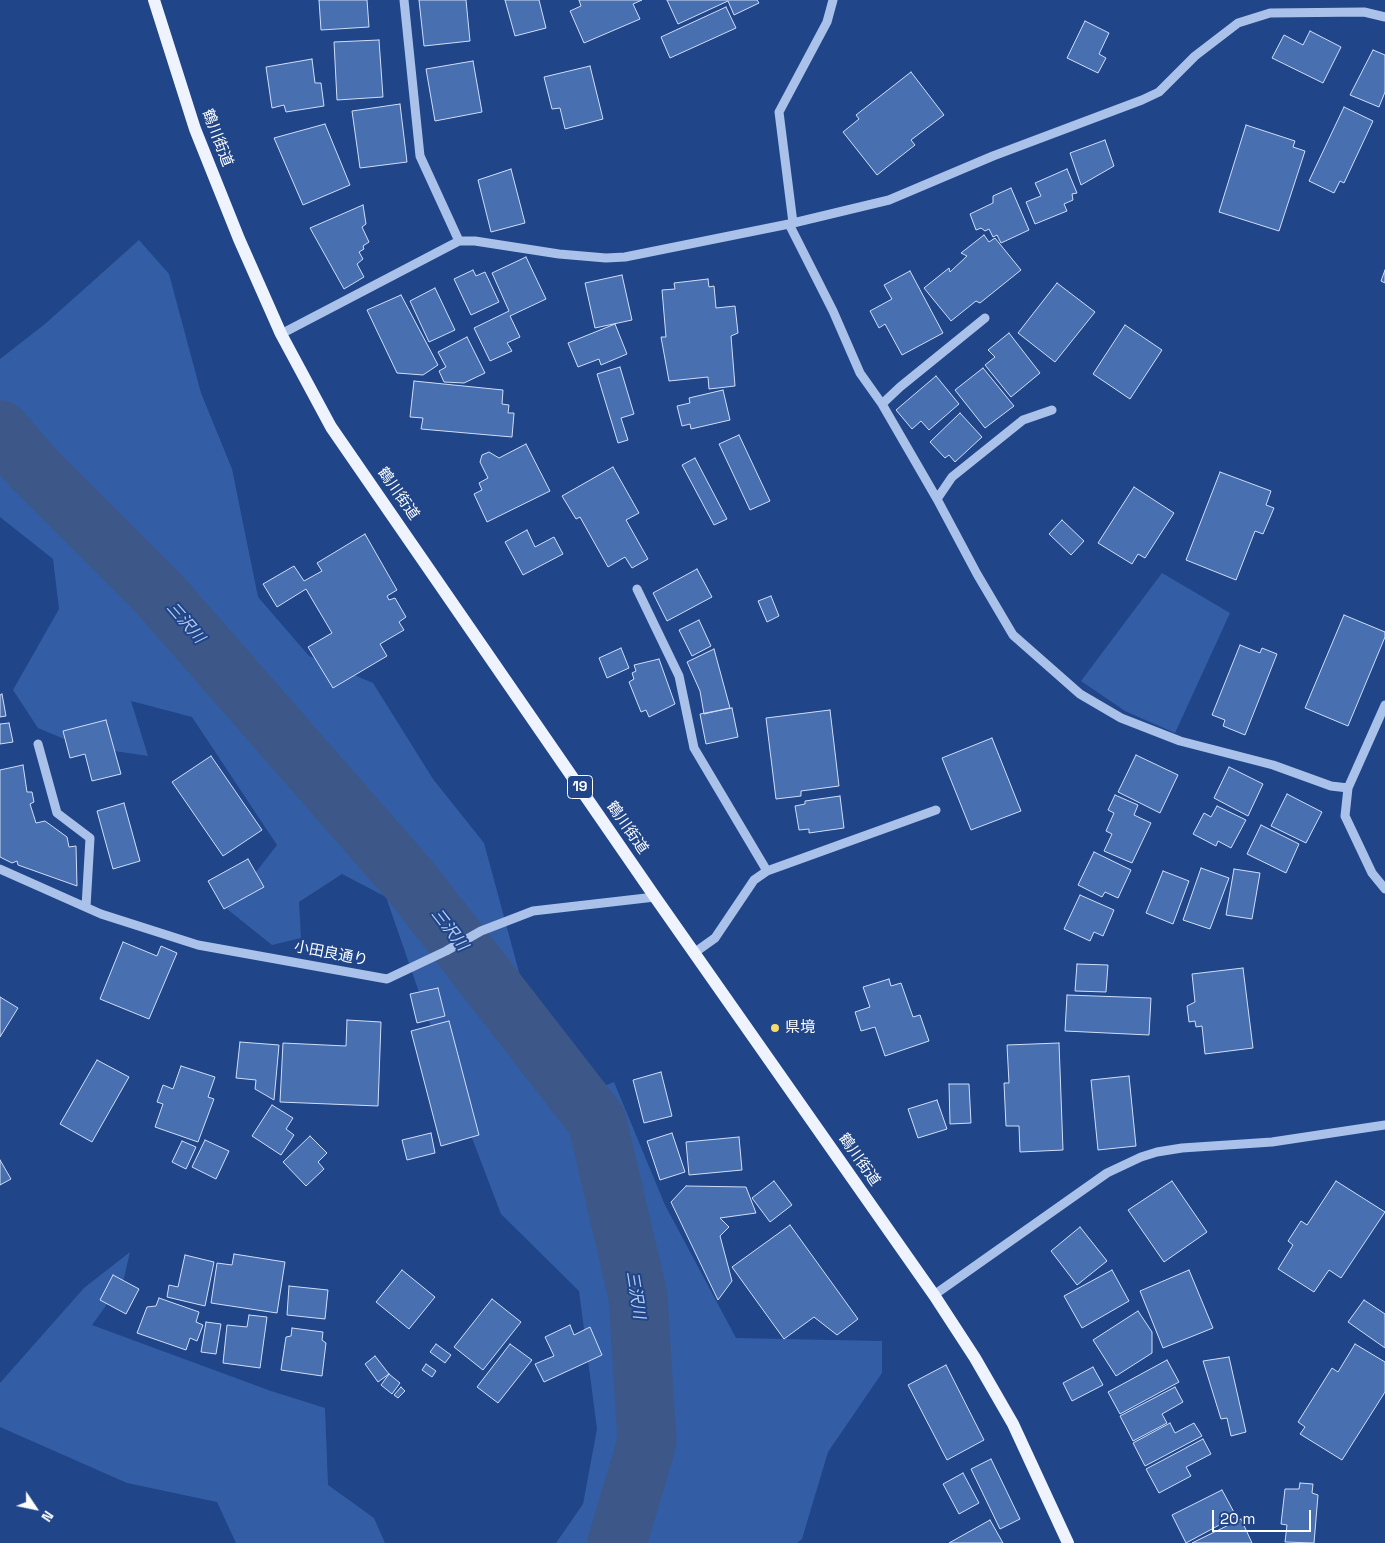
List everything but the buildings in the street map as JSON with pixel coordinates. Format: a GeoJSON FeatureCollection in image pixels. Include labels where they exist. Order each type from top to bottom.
{"type":"FeatureCollection","features":[{"type":"Feature","properties":{"kind":"main road","name":"鶴川街道"},"geometry":{"type":"LineString","coordinates":[[154,0],[195,129],[239,239],[281,334],[331,427],[655,897],[934,1295],[975,1358],[1013,1424],[1068,1543]]}},
{"type":"Feature","properties":{"kind":"street"},"geometry":{"type":"LineString","coordinates":[[404,0],[420,156],[459,242]]}},
{"type":"Feature","properties":{"kind":"street"},"geometry":{"type":"LineString","coordinates":[[833,0],[827,22],[779,112],[791,224],[833,311],[860,373],[882,404],[1013,635],[1080,694],[1121,718],[1180,741],[1273,765],[1331,786],[1348,788]]}},
{"type":"Feature","properties":{"kind":"street"},"geometry":{"type":"LineString","coordinates":[[281,334],[459,242],[475,241],[587,258],[616,258],[791,224],[889,200],[994,156],[1142,100],[1159,92],[1195,56],[1238,23],[1270,13],[1364,12],[1385,17]]}},
{"type":"Feature","properties":{"kind":"street"},"geometry":{"type":"LineString","coordinates":[[882,404],[985,318]]}},
{"type":"Feature","properties":{"kind":"street"},"geometry":{"type":"LineString","coordinates":[[937,499],[952,477],[1022,420],[1052,410]]}},
{"type":"Feature","properties":{"kind":"street"},"geometry":{"type":"LineString","coordinates":[[637,589],[679,676],[694,748],[766,871]]}},
{"type":"Feature","properties":{"kind":"street"},"geometry":{"type":"LineString","coordinates":[[1385,706],[1348,788],[1345,816],[1372,873],[1385,889]]}},
{"type":"Feature","properties":{"kind":"street"},"geometry":{"type":"LineString","coordinates":[[38,744],[57,814],[90,838],[86,907]]}},
{"type":"Feature","properties":{"kind":"street"},"geometry":{"type":"LineString","coordinates":[[694,953],[715,938],[754,880],[766,871],[936,810]]}},
{"type":"Feature","properties":{"kind":"street","name":"小田良通り"},"geometry":{"type":"LineString","coordinates":[[0,869],[86,907],[145,929],[198,945],[387,979],[446,951],[481,931],[532,911],[655,897]]}},
{"type":"Feature","properties":{"kind":"street"},"geometry":{"type":"LineString","coordinates":[[934,1295],[1107,1173],[1142,1157],[1157,1152],[1182,1148],[1272,1142],[1385,1125]]}},
{"type":"Feature","properties":{"kind":"shaded area"},"geometry":{"type":"Polygon","coordinates":[[[139,240],[169,274],[201,393],[232,469],[258,597],[309,656],[373,683],[433,779],[484,843],[555,1105],[614,1082],[665,1205],[736,1338],[882,1341],[882,1373],[828,1452],[802,1539],[797,1543],[556,1543],[583,1504],[597,1429],[579,1291],[501,1214],[446,1070],[386,897],[342,874],[299,902],[301,938],[272,945],[227,909],[277,845],[192,717],[131,701],[148,756],[81,746],[38,728],[13,690],[59,609],[53,559],[0,517],[0,359],[45,324],[139,240]]]}},
{"type":"Feature","properties":{"kind":"shaded area"},"geometry":{"type":"Polygon","coordinates":[[[1162,573],[1230,613],[1175,733],[1125,711],[1081,681],[1162,573]]]}},
{"type":"Feature","properties":{"kind":"shaded area"},"geometry":{"type":"Polygon","coordinates":[[[130,1252],[123,1282],[92,1325],[271,1391],[325,1408],[328,1485],[374,1518],[385,1543],[236,1543],[217,1502],[127,1483],[0,1427],[0,1383],[84,1288],[130,1252]]]}},
{"type":"Feature","properties":{"kind":"waterway","name":"三沢川"},"geometry":{"type":"LineString","coordinates":[[0,430],[34,469],[160,595],[412,883],[597,1121],[638,1296],[647,1442],[617,1543]]}},
{"type":"Feature","properties":{"kind":"place","name":"県境"},"geometry":{"type":"Point","coordinates":[775,1028]}}]}
